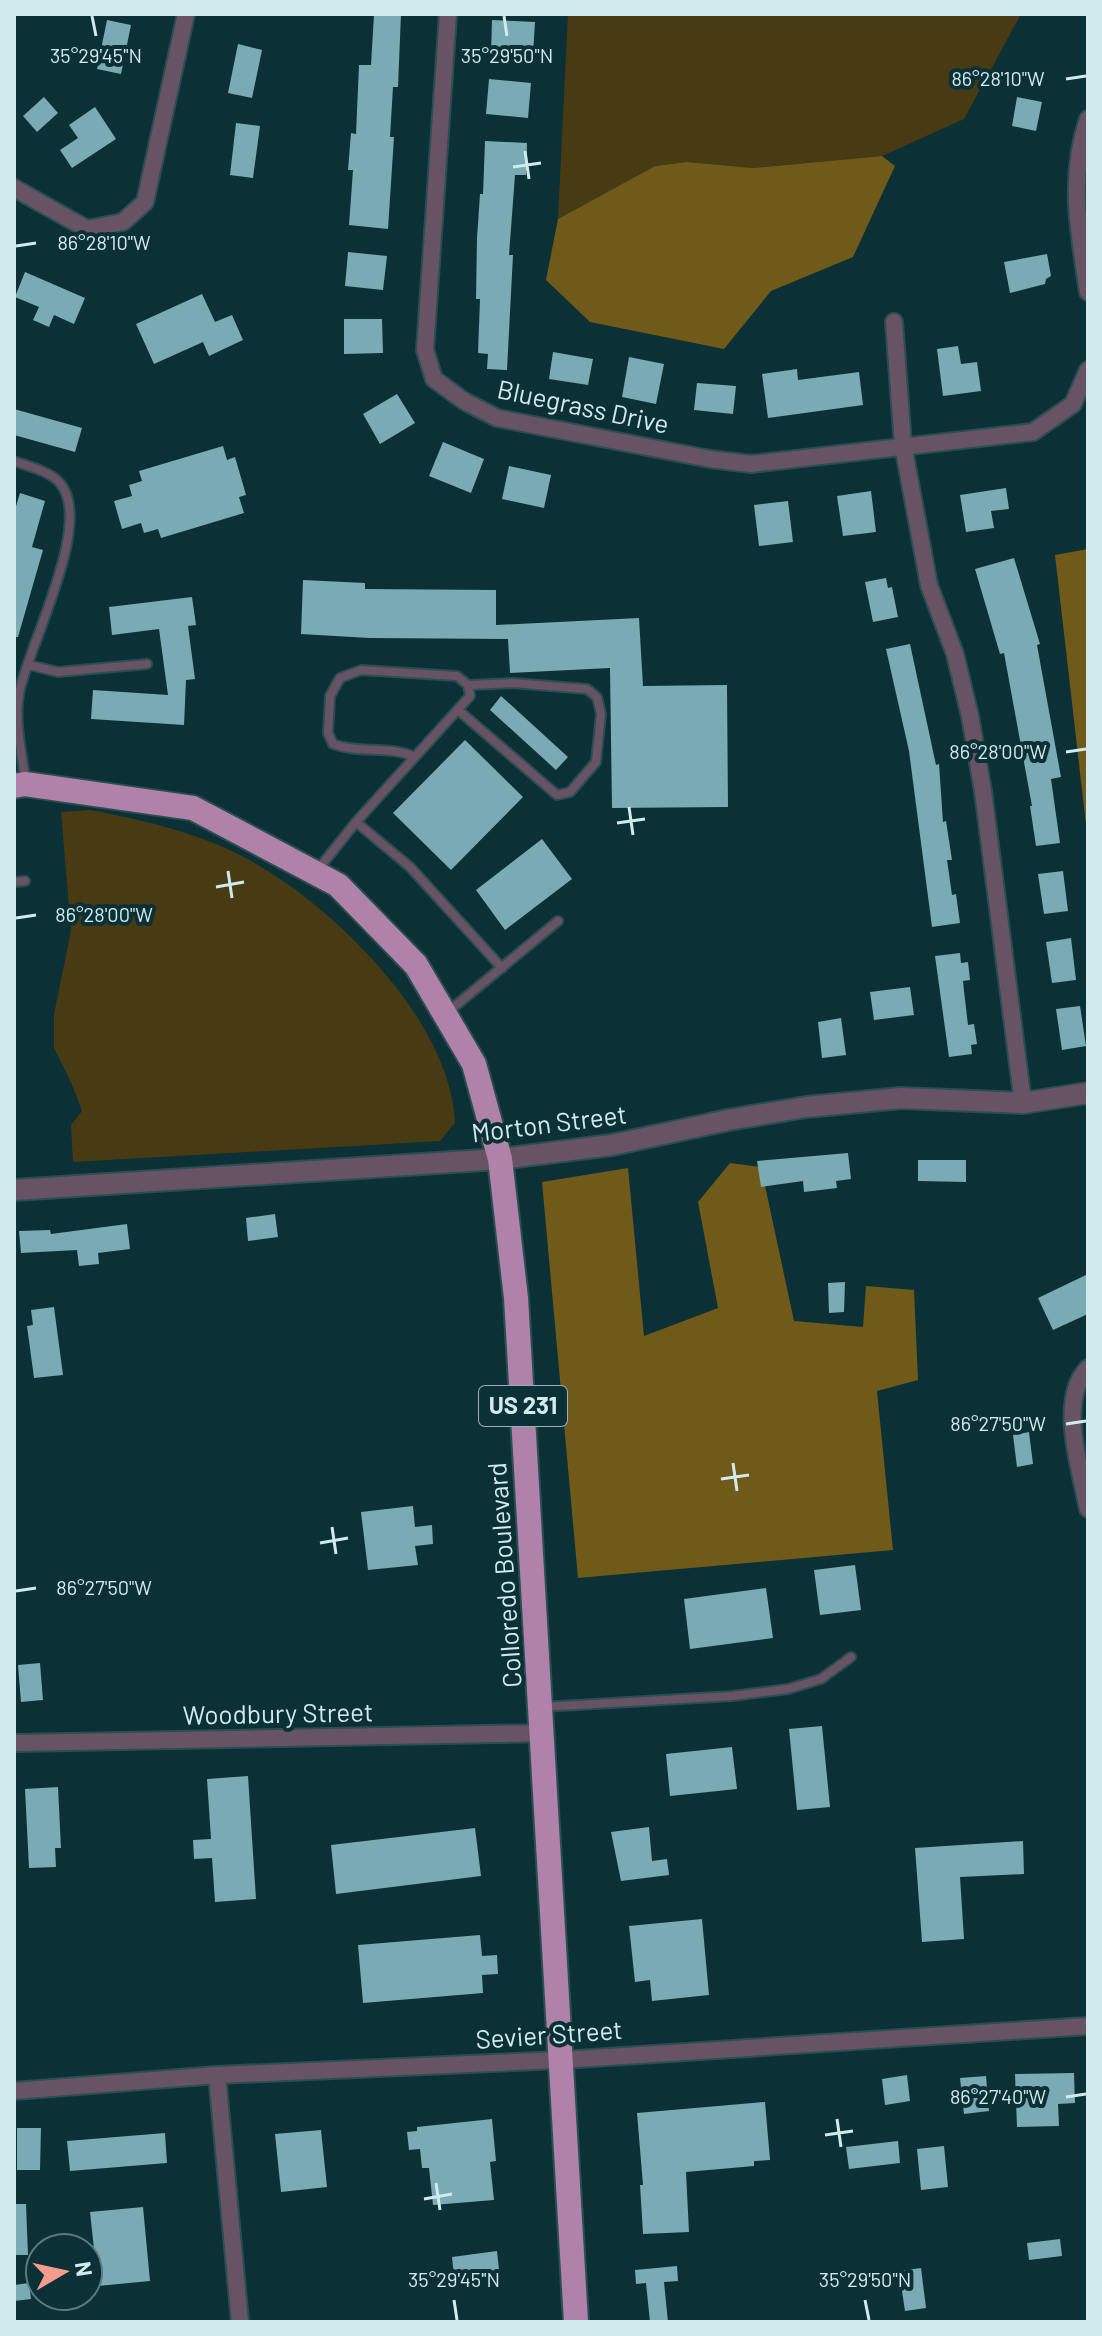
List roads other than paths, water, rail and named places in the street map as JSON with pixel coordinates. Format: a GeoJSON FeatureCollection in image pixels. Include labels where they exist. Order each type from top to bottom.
{"type":"FeatureCollection","features":[{"type":"Feature","properties":{"kind":"highway","name":"Colloredo Boulevard"},"geometry":{"type":"LineString","coordinates":[[20,785],[193,808],[338,885],[416,965],[474,1064],[500,1159],[516,1298],[576,2322]]}},
{"type":"Feature","properties":{"kind":"street"},"geometry":{"type":"LineString","coordinates":[[14,188],[87,229],[123,222],[145,202],[186,14]]}},
{"type":"Feature","properties":{"kind":"street","name":"Bluegrass Drive"},"geometry":{"type":"LineString","coordinates":[[448,14],[425,350],[434,379],[464,401],[497,418],[751,464],[1033,432],[1073,404],[1088,370]]}},
{"type":"Feature","properties":{"kind":"street"},"geometry":{"type":"LineString","coordinates":[[1088,119],[1082,137],[1075,204],[1088,292]]}},
{"type":"Feature","properties":{"kind":"street"},"geometry":{"type":"LineString","coordinates":[[894,322],[903,445],[929,585],[955,654],[972,731],[985,807],[1023,1103]]}},
{"type":"Feature","properties":{"kind":"street","name":"Morton Street"},"geometry":{"type":"LineString","coordinates":[[14,1190],[500,1159],[612,1145],[806,1107],[901,1098],[1023,1103],[1088,1093]]}},
{"type":"Feature","properties":{"kind":"street"},"geometry":{"type":"LineString","coordinates":[[1088,1368],[1081,1376],[1075,1393],[1072,1420],[1088,1509]]}},
{"type":"Feature","properties":{"kind":"street","name":"Woodbury Street"},"geometry":{"type":"LineString","coordinates":[[14,1743],[543,1733]]}},
{"type":"Feature","properties":{"kind":"street","name":"Sevier Street"},"geometry":{"type":"LineString","coordinates":[[14,2091],[217,2075],[561,2060],[1088,2026]]}},
{"type":"Feature","properties":{"kind":"street"},"geometry":{"type":"LineString","coordinates":[[217,2075],[240,2322]]}},
{"type":"Feature","properties":{"kind":"lane"},"geometry":{"type":"LineString","coordinates":[[14,461],[58,480],[65,493],[69,513],[66,554],[16,704],[20,785]]}},
{"type":"Feature","properties":{"kind":"lane"},"geometry":{"type":"LineString","coordinates":[[29,665],[58,672],[147,664]]}},
{"type":"Feature","properties":{"kind":"lane"},"geometry":{"type":"LineString","coordinates":[[316,873],[356,822],[458,710],[470,696],[468,685],[457,676],[361,670],[340,678],[330,696],[328,733],[333,744],[399,750],[415,757]]}},
{"type":"Feature","properties":{"kind":"lane"},"geometry":{"type":"LineString","coordinates":[[458,710],[557,795],[570,792],[596,762],[601,714],[597,697],[587,689],[513,683],[468,685]]}},
{"type":"Feature","properties":{"kind":"lane"},"geometry":{"type":"LineString","coordinates":[[356,822],[410,867],[502,968]]}},
{"type":"Feature","properties":{"kind":"lane"},"geometry":{"type":"LineString","coordinates":[[14,882],[25,881]]}},
{"type":"Feature","properties":{"kind":"lane"},"geometry":{"type":"LineString","coordinates":[[445,1014],[558,921]]}},
{"type":"Feature","properties":{"kind":"lane"},"geometry":{"type":"LineString","coordinates":[[542,1707],[732,1696],[788,1689],[821,1679],[851,1657]]}}]}
